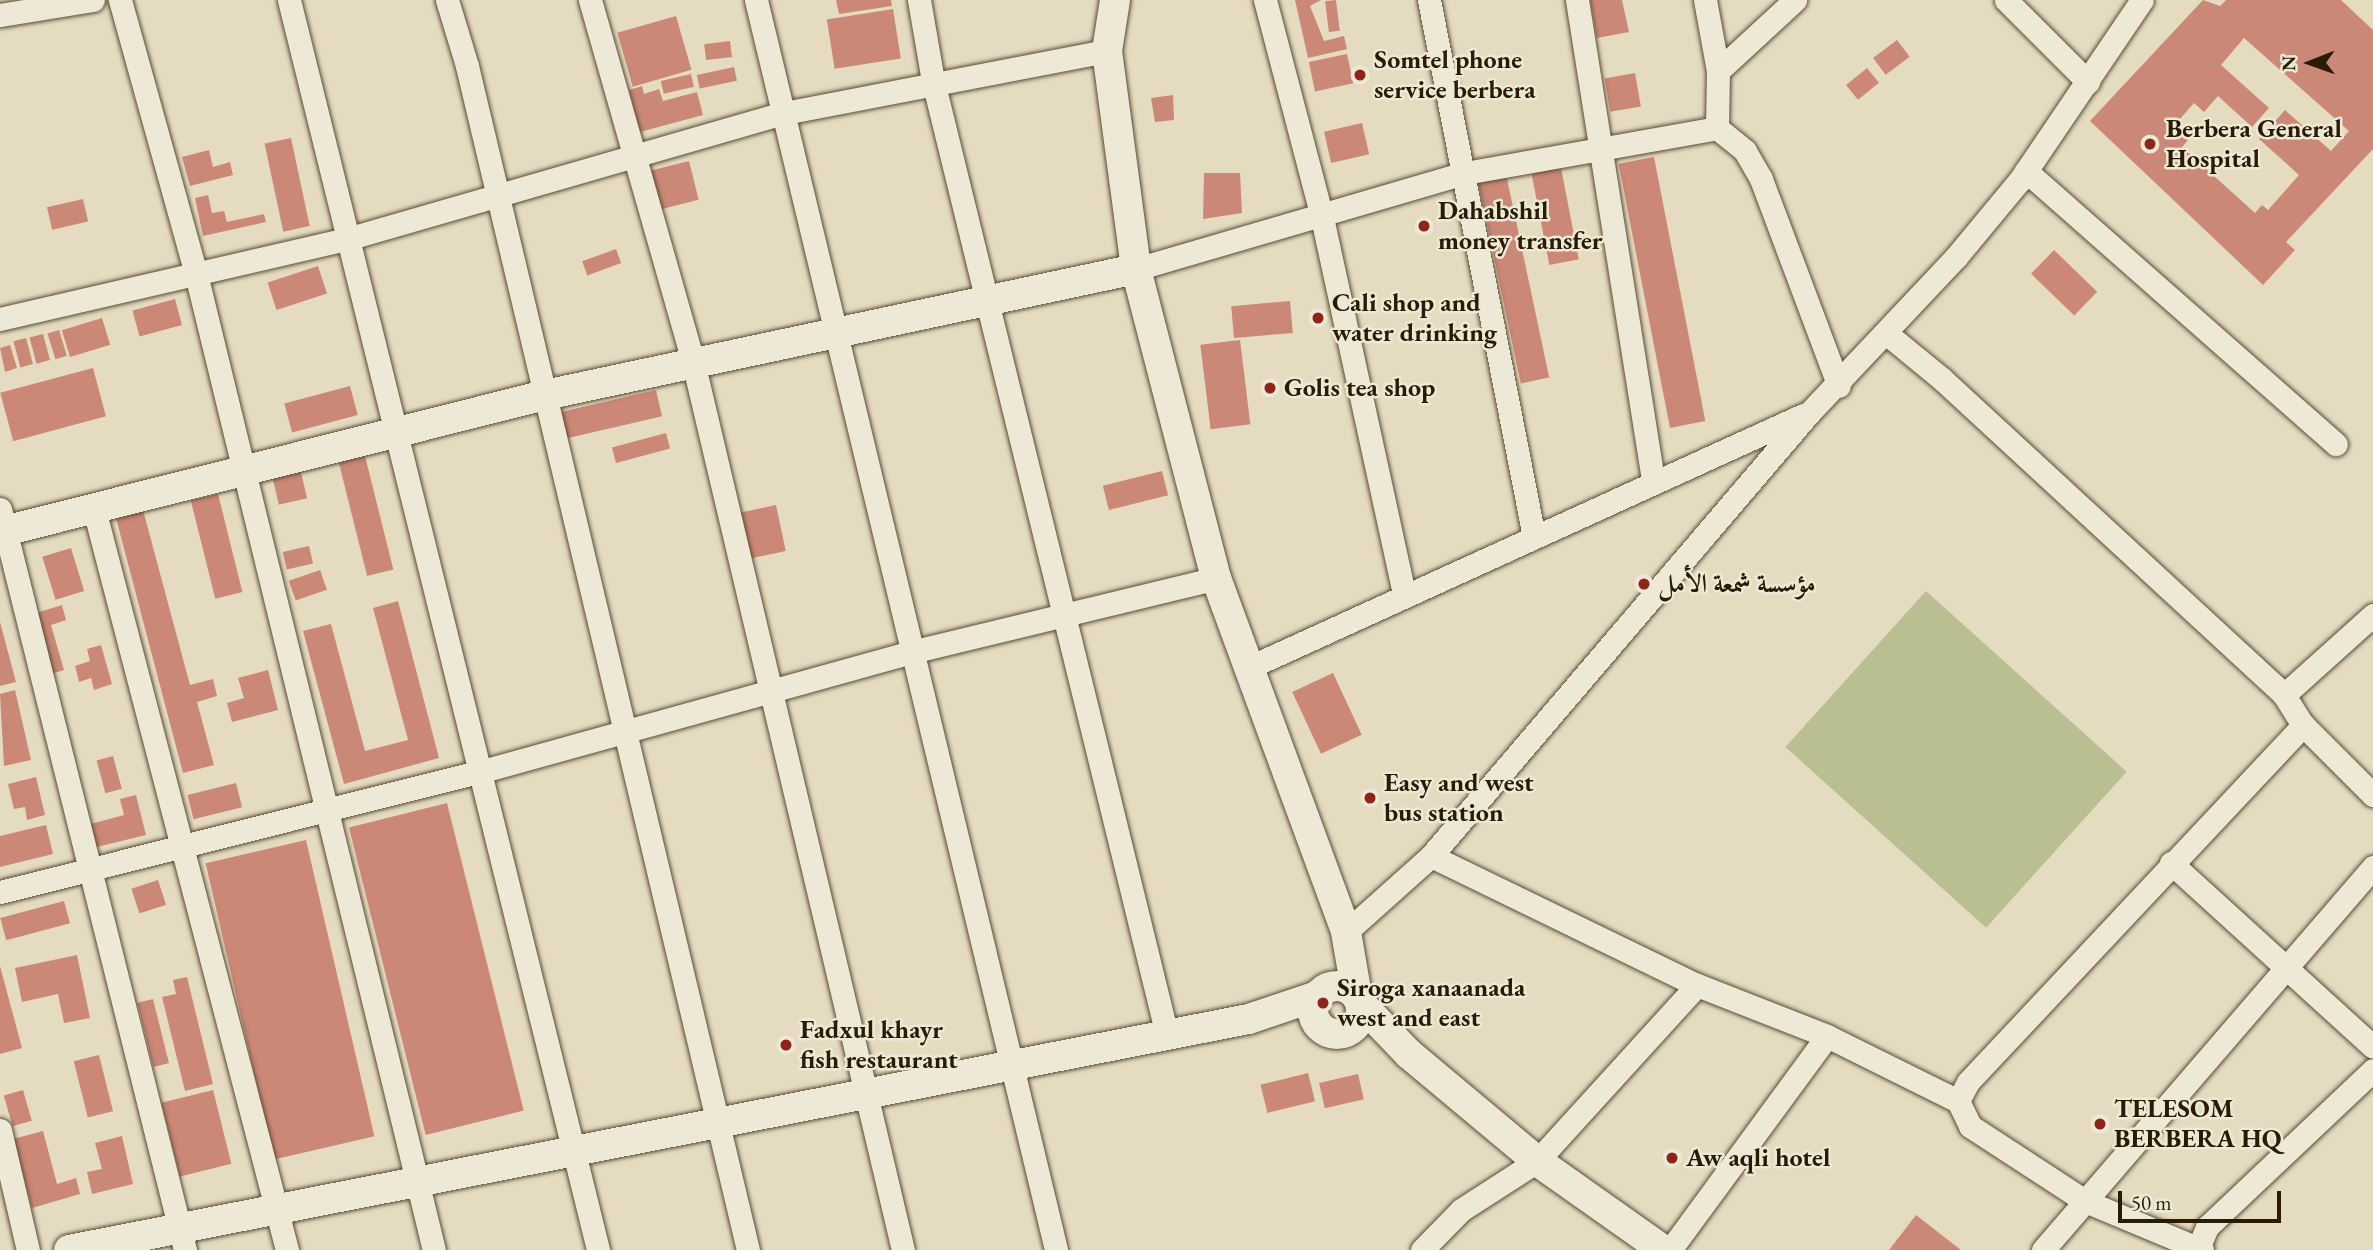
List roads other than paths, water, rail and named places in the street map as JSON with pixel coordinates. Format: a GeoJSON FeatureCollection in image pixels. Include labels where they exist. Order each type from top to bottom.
{"type":"FeatureCollection","features":[{"type":"Feature","properties":{"kind":"street"},"geometry":{"type":"LineString","coordinates":[[0,15],[93,0]]}},
{"type":"Feature","properties":{"kind":"street"},"geometry":{"type":"LineString","coordinates":[[120,0],[196,274],[325,812],[419,1181],[434,1250]]}},
{"type":"Feature","properties":{"kind":"street"},"geometry":{"type":"LineString","coordinates":[[289,0],[398,430],[479,772],[598,1250]]}},
{"type":"Feature","properties":{"kind":"street"},"geometry":{"type":"LineString","coordinates":[[447,0],[467,66],[622,731],[748,1250]]}},
{"type":"Feature","properties":{"kind":"street"},"geometry":{"type":"LineString","coordinates":[[590,0],[694,366],[903,1250]]}},
{"type":"Feature","properties":{"kind":"street"},"geometry":{"type":"LineString","coordinates":[[756,0],[839,330],[911,652],[1014,1065],[1056,1250]]}},
{"type":"Feature","properties":{"kind":"street"},"geometry":{"type":"LineString","coordinates":[[919,0],[933,81],[990,299],[1062,615],[1167,1035]]}},
{"type":"Feature","properties":{"kind":"street"},"geometry":{"type":"LineString","coordinates":[[1115,0],[1107,51],[1136,269],[1216,578],[1252,666],[1346,932],[1359,1000],[1355,1026],[1331,1030]]}},
{"type":"Feature","properties":{"kind":"street"},"geometry":{"type":"LineString","coordinates":[[1265,0],[1321,214],[1404,595]]}},
{"type":"Feature","properties":{"kind":"street"},"geometry":{"type":"LineString","coordinates":[[1429,0],[1535,537]]}},
{"type":"Feature","properties":{"kind":"street"},"geometry":{"type":"LineString","coordinates":[[1577,0],[1603,146],[1653,481]]}},
{"type":"Feature","properties":{"kind":"street"},"geometry":{"type":"LineString","coordinates":[[1705,0],[1718,71],[1717,128]]}},
{"type":"Feature","properties":{"kind":"street"},"geometry":{"type":"LineString","coordinates":[[1718,71],[1796,0]]}},
{"type":"Feature","properties":{"kind":"street"},"geometry":{"type":"LineString","coordinates":[[2006,0],[2088,82]]}},
{"type":"Feature","properties":{"kind":"street"},"geometry":{"type":"LineString","coordinates":[[1331,1030],[1313,1009],[1346,932],[1431,856],[1809,413],[1839,386],[1887,334],[2026,172],[2142,0]]}},
{"type":"Feature","properties":{"kind":"street"},"geometry":{"type":"LineString","coordinates":[[0,319],[350,238],[784,113],[933,81],[1107,51]]}},
{"type":"Feature","properties":{"kind":"street"},"geometry":{"type":"LineString","coordinates":[[182,1239],[87,872],[2,524],[94,509],[244,468],[545,395],[694,366],[839,330],[1136,269],[1465,173],[1603,146],[1717,128],[1745,151],[1761,178],[1839,386]]}},
{"type":"Feature","properties":{"kind":"street"},"geometry":{"type":"LineString","coordinates":[[2026,172],[2336,444]]}},
{"type":"Feature","properties":{"kind":"street"},"geometry":{"type":"LineString","coordinates":[[1887,334],[1942,379],[2284,695],[2303,725],[2373,795]]}},
{"type":"Feature","properties":{"kind":"street"},"geometry":{"type":"LineString","coordinates":[[1252,666],[1653,481],[1809,413]]}},
{"type":"Feature","properties":{"kind":"street"},"geometry":{"type":"LineString","coordinates":[[94,509],[287,1250]]}},
{"type":"Feature","properties":{"kind":"street"},"geometry":{"type":"LineString","coordinates":[[0,892],[479,772],[911,652],[1216,578]]}},
{"type":"Feature","properties":{"kind":"street"},"geometry":{"type":"LineString","coordinates":[[2284,695],[2373,615]]}},
{"type":"Feature","properties":{"kind":"street"},"geometry":{"type":"LineString","coordinates":[[1958,1101],[1968,1082],[2303,725]]}},
{"type":"Feature","properties":{"kind":"street"},"geometry":{"type":"LineString","coordinates":[[1431,856],[1697,985],[1827,1036],[1958,1101],[1970,1126],[2085,1201],[2201,1248],[2207,1227],[2373,1070]]}},
{"type":"Feature","properties":{"kind":"street"},"geometry":{"type":"LineString","coordinates":[[2171,863],[2287,965],[2373,1047]]}},
{"type":"Feature","properties":{"kind":"street"},"geometry":{"type":"LineString","coordinates":[[2043,1250],[2373,867]]}},
{"type":"Feature","properties":{"kind":"street"},"geometry":{"type":"LineString","coordinates":[[1422,1250],[1461,1210],[1537,1161],[1697,985]]}},
{"type":"Feature","properties":{"kind":"street"},"geometry":{"type":"LineString","coordinates":[[69,1250],[182,1239],[278,1209],[1249,1019],[1345,987],[1409,1054],[1537,1161],[1663,1250]]}},
{"type":"Feature","properties":{"kind":"street"},"geometry":{"type":"LineString","coordinates":[[1249,1019],[1331,1030],[1409,1054]]}},
{"type":"Feature","properties":{"kind":"street"},"geometry":{"type":"LineString","coordinates":[[1670,1250],[1827,1036]]}},
{"type":"Feature","properties":{"kind":"street"},"geometry":{"type":"LineString","coordinates":[[0,1130],[28,1250]]}},
{"type":"Feature","properties":{"kind":"place","name":"Somtel phone service berbera"},"geometry":{"type":"Point","coordinates":[1360,75]}},
{"type":"Feature","properties":{"kind":"place","name":"Berbera General Hospital"},"geometry":{"type":"Point","coordinates":[2150,144]}},
{"type":"Feature","properties":{"kind":"place","name":"Dahabshil money transfer"},"geometry":{"type":"Point","coordinates":[1424,226]}},
{"type":"Feature","properties":{"kind":"place","name":"Cali shop and water drinking"},"geometry":{"type":"Point","coordinates":[1318,318]}},
{"type":"Feature","properties":{"kind":"place","name":"Golis tea shop"},"geometry":{"type":"Point","coordinates":[1270,388]}},
{"type":"Feature","properties":{"kind":"place","name":"مؤسسة شمعة الأمل"},"geometry":{"type":"Point","coordinates":[1644,584]}},
{"type":"Feature","properties":{"kind":"place","name":"Easy and west bus station"},"geometry":{"type":"Point","coordinates":[1370,798]}},
{"type":"Feature","properties":{"kind":"place","name":"Siroga xanaanada west and east"},"geometry":{"type":"Point","coordinates":[1323,1003]}},
{"type":"Feature","properties":{"kind":"place","name":"Fadxul khayr fish restaurant"},"geometry":{"type":"Point","coordinates":[786,1045]}},
{"type":"Feature","properties":{"kind":"place","name":"TELESOM BERBERA HQ"},"geometry":{"type":"Point","coordinates":[2100,1124]}},
{"type":"Feature","properties":{"kind":"place","name":"Aw aqli hotel"},"geometry":{"type":"Point","coordinates":[1672,1158]}}]}
